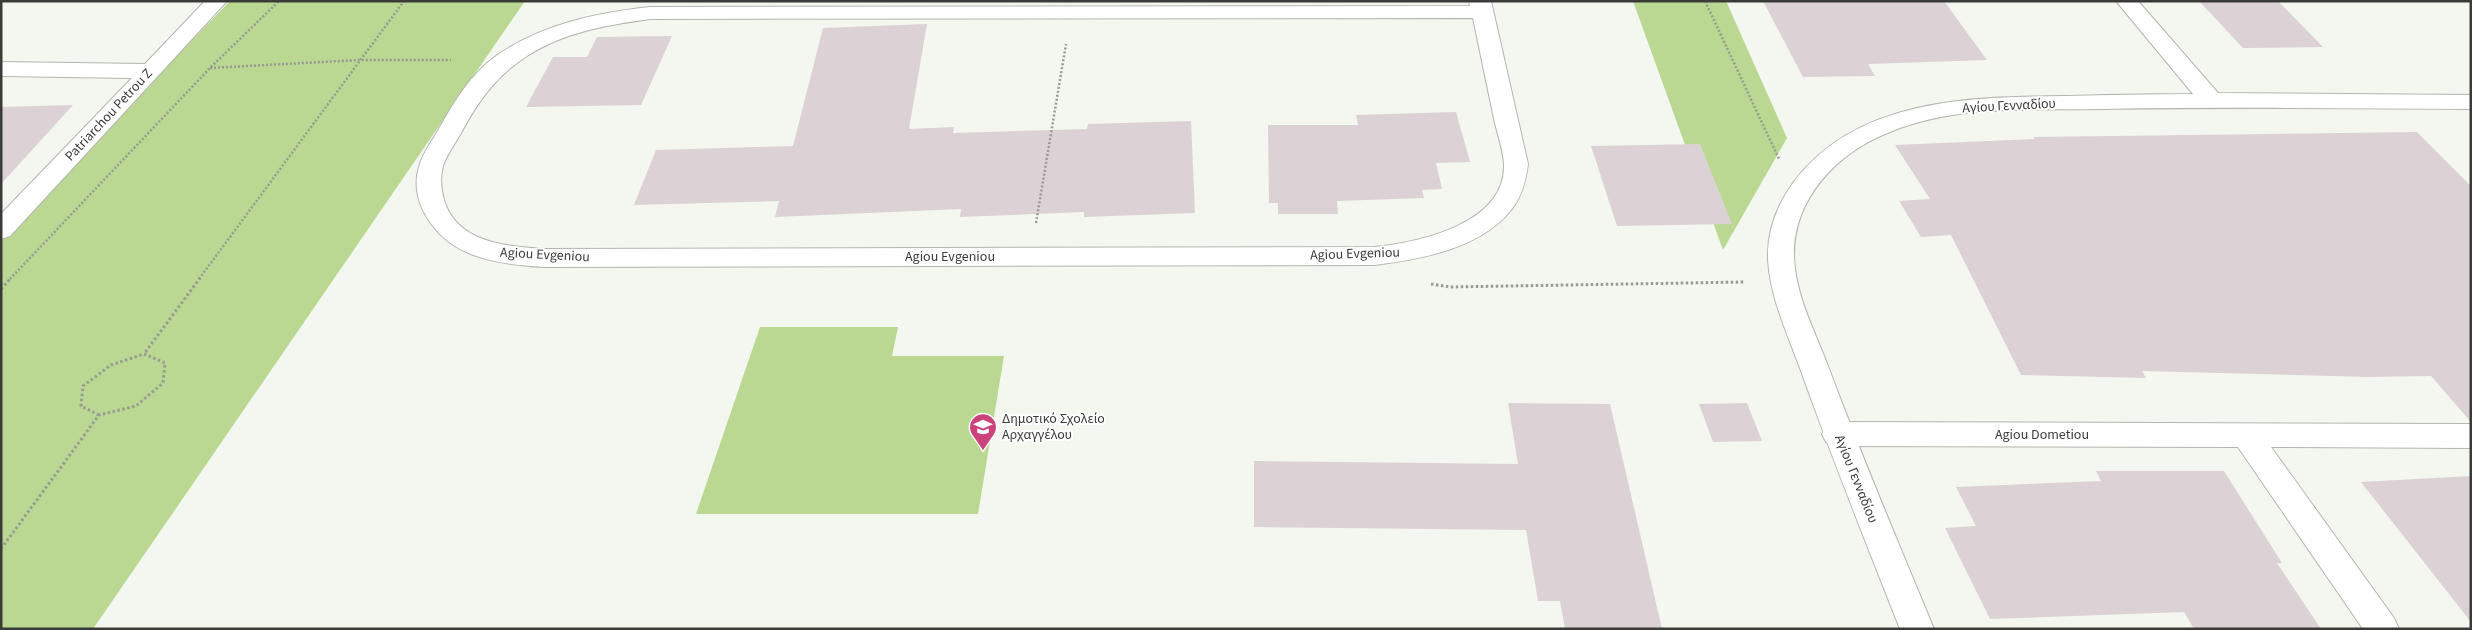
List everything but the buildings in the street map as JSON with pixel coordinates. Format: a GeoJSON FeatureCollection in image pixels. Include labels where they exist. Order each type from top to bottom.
{"type":"FeatureCollection","features":[{"type":"Feature","properties":{"kind":"street","name":"Patriarchou Petrou Z"},"geometry":{"type":"LineString","coordinates":[[1,230],[217,1]]}},
{"type":"Feature","properties":{"kind":"street"},"geometry":{"type":"LineString","coordinates":[[2126,1],[2210,99]]}},
{"type":"Feature","properties":{"kind":"street","name":"Agiou Evgeniou"},"geometry":{"type":"LineString","coordinates":[[1481,6],[1516,164],[1512,185],[1503,204],[1482,222],[1437,244],[1409,252],[1384,255],[543,258],[499,254],[475,247],[452,234],[438,219],[428,186],[431,166],[471,93],[484,77],[504,60],[534,42],[570,28],[606,18],[650,13],[1071,12],[1481,6]]}},
{"type":"Feature","properties":{"kind":"street"},"geometry":{"type":"LineString","coordinates":[[1,69],[150,71]]}},
{"type":"Feature","properties":{"kind":"street","name":"Αγίου Γενναδίου"},"geometry":{"type":"LineString","coordinates":[[1917,629],[1837,434],[1783,281],[1780,253],[1785,223],[1797,198],[1820,166],[1844,144],[1881,126],[1918,116],[1975,105],[2210,99],[2471,102]]}},
{"type":"Feature","properties":{"kind":"street","name":"Agiou Dometiou"},"geometry":{"type":"LineString","coordinates":[[1837,434],[2471,436]]}},
{"type":"Feature","properties":{"kind":"street"},"geometry":{"type":"LineString","coordinates":[[2246,435],[2382,629]]}},
{"type":"Feature","properties":{"kind":"path"},"geometry":{"type":"LineString","coordinates":[[1,289],[210,68],[279,1]]}},
{"type":"Feature","properties":{"kind":"path"},"geometry":{"type":"LineString","coordinates":[[99,415],[81,406],[83,386],[111,365],[144,354],[404,1]]}},
{"type":"Feature","properties":{"kind":"path"},"geometry":{"type":"LineString","coordinates":[[1706,1],[1797,198]]}},
{"type":"Feature","properties":{"kind":"path"},"geometry":{"type":"LineString","coordinates":[[1030,256],[1071,12]]}},
{"type":"Feature","properties":{"kind":"path"},"geometry":{"type":"LineString","coordinates":[[150,71],[359,60],[504,60]]}},
{"type":"Feature","properties":{"kind":"path"},"geometry":{"type":"LineString","coordinates":[[1384,255],[1415,276],[1432,284],[1450,286],[1783,281]]}},
{"type":"Feature","properties":{"kind":"path"},"geometry":{"type":"LineString","coordinates":[[1,549],[99,415],[136,406],[163,383],[165,363],[144,354]]}},
{"type":"Feature","properties":{"kind":"green space"},"geometry":{"type":"Polygon","coordinates":[[[230,1],[525,1],[93,629],[1,629],[1,237],[230,1]]]}},
{"type":"Feature","properties":{"kind":"green space"},"geometry":{"type":"Polygon","coordinates":[[[1633,1],[1726,1],[1787,138],[1723,250],[1633,1]]]}},
{"type":"Feature","properties":{"kind":"green space"},"geometry":{"type":"Polygon","coordinates":[[[760,327],[898,327],[892,356],[1004,356],[978,514],[696,514],[760,327]]]}},
{"type":"Feature","properties":{"kind":"place","name":"Δημοτικό Σχολείο Αρχαγγέλου"},"geometry":{"type":"Point","coordinates":[983,451]}}]}
